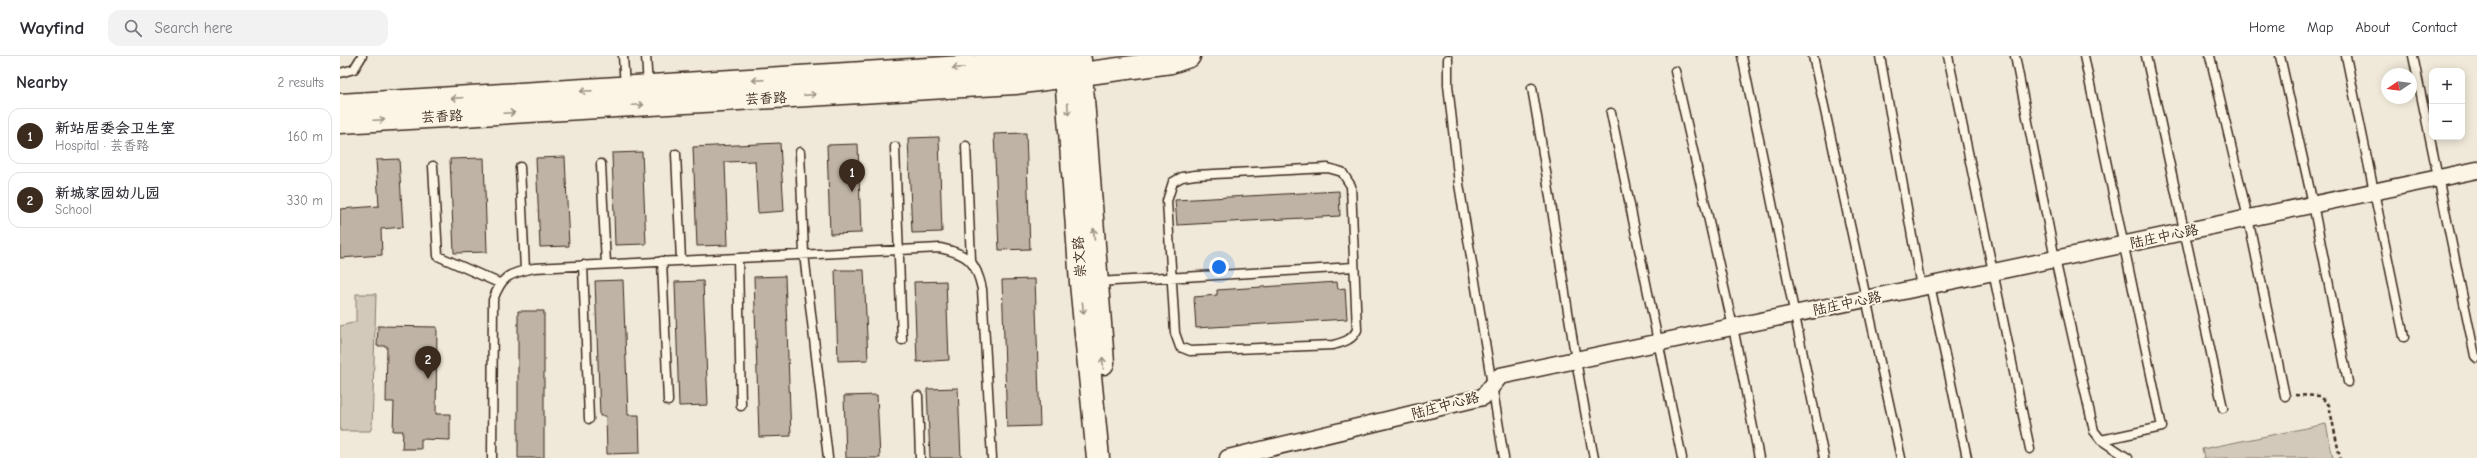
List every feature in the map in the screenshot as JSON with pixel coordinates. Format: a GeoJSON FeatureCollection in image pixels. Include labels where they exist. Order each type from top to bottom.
{"type":"FeatureCollection","features":[{"type":"Feature","properties":{"kind":"street","name":"芸香路"},"geometry":{"type":"LineString","coordinates":[[340,122],[1015,83],[1073,64],[1108,56]]}},
{"type":"Feature","properties":{"kind":"street","name":"芸香路"},"geometry":{"type":"LineString","coordinates":[[340,105],[1073,64],[1171,62],[1189,56]]}},
{"type":"Feature","properties":{"kind":"street","name":"崇文路"},"geometry":{"type":"LineString","coordinates":[[1073,64],[1101,456]]}},
{"type":"Feature","properties":{"kind":"street","name":"陆庄中心路"},"geometry":{"type":"LineString","coordinates":[[1228,458],[1483,397],[1500,376],[2477,170]]}},
{"type":"Feature","properties":{"kind":"lane"},"geometry":{"type":"LineString","coordinates":[[340,73],[354,69],[362,56]]}},
{"type":"Feature","properties":{"kind":"lane"},"geometry":{"type":"LineString","coordinates":[[623,56],[625,88]]}},
{"type":"Feature","properties":{"kind":"lane"},"geometry":{"type":"LineString","coordinates":[[646,56],[648,87]]}},
{"type":"Feature","properties":{"kind":"lane"},"geometry":{"type":"LineString","coordinates":[[1742,56],[1824,458]]}},
{"type":"Feature","properties":{"kind":"lane"},"geometry":{"type":"LineString","coordinates":[[1813,56],[1901,458]]}},
{"type":"Feature","properties":{"kind":"lane"},"geometry":{"type":"LineString","coordinates":[[1880,56],[1925,286],[1967,458]]}},
{"type":"Feature","properties":{"kind":"lane"},"geometry":{"type":"LineString","coordinates":[[1948,56],[1991,272],[2030,449]]}},
{"type":"Feature","properties":{"kind":"lane"},"geometry":{"type":"LineString","coordinates":[[2015,56],[2055,259],[2094,431],[2101,440],[2128,458]]}},
{"type":"Feature","properties":{"kind":"lane"},"geometry":{"type":"LineString","coordinates":[[2084,56],[2162,427],[2101,440]]}},
{"type":"Feature","properties":{"kind":"lane"},"geometry":{"type":"LineString","coordinates":[[2146,56],[2186,231],[2223,408]]}},
{"type":"Feature","properties":{"kind":"lane"},"geometry":{"type":"LineString","coordinates":[[2210,56],[2248,218],[2285,396]]}},
{"type":"Feature","properties":{"kind":"lane"},"geometry":{"type":"LineString","coordinates":[[2280,56],[2313,204],[2348,382]]}},
{"type":"Feature","properties":{"kind":"lane"},"geometry":{"type":"LineString","coordinates":[[2346,56],[2404,337]]}},
{"type":"Feature","properties":{"kind":"lane"},"geometry":{"type":"LineString","coordinates":[[2413,56],[2475,356],[2477,358]]}},
{"type":"Feature","properties":{"kind":"lane"},"geometry":{"type":"LineString","coordinates":[[1448,59],[1448,85],[1459,184],[1504,458]]}},
{"type":"Feature","properties":{"kind":"lane"},"geometry":{"type":"LineString","coordinates":[[1675,71],[1733,327],[1759,458]]}},
{"type":"Feature","properties":{"kind":"lane"},"geometry":{"type":"LineString","coordinates":[[1532,88],[1550,192],[1574,360],[1594,458]]}},
{"type":"Feature","properties":{"kind":"lane"},"geometry":{"type":"LineString","coordinates":[[1611,113],[1682,458]]}},
{"type":"Feature","properties":{"kind":"lane"},"geometry":{"type":"LineString","coordinates":[[966,146],[971,260],[978,272],[982,289],[992,458]]}},
{"type":"Feature","properties":{"kind":"lane"},"geometry":{"type":"LineString","coordinates":[[896,147],[902,340]]}},
{"type":"Feature","properties":{"kind":"lane"},"geometry":{"type":"LineString","coordinates":[[800,152],[804,254],[828,458]]}},
{"type":"Feature","properties":{"kind":"lane"},"geometry":{"type":"LineString","coordinates":[[676,154],[682,260]]}},
{"type":"Feature","properties":{"kind":"lane"},"geometry":{"type":"LineString","coordinates":[[601,164],[606,264]]}},
{"type":"Feature","properties":{"kind":"lane"},"geometry":{"type":"LineString","coordinates":[[433,166],[438,256],[500,283]]}},
{"type":"Feature","properties":{"kind":"lane"},"geometry":{"type":"LineString","coordinates":[[520,167],[525,270]]}},
{"type":"Feature","properties":{"kind":"lane"},"geometry":{"type":"LineString","coordinates":[[1328,168],[1342,172],[1351,186],[1354,267],[1357,330],[1349,340],[1333,345],[1184,350],[1180,347],[1175,333],[1167,201],[1168,191],[1173,182],[1182,177],[1195,175],[1328,168]]}},
{"type":"Feature","properties":{"kind":"lane"},"geometry":{"type":"LineString","coordinates":[[492,458],[493,300],[500,283],[515,273],[525,270],[583,265],[940,248],[958,252],[971,260]]}},
{"type":"Feature","properties":{"kind":"lane"},"geometry":{"type":"LineString","coordinates":[[738,258],[741,406]]}},
{"type":"Feature","properties":{"kind":"lane"},"geometry":{"type":"LineString","coordinates":[[662,262],[668,401]]}},
{"type":"Feature","properties":{"kind":"lane"},"geometry":{"type":"LineString","coordinates":[[583,265],[589,419]]}},
{"type":"Feature","properties":{"kind":"lane"},"geometry":{"type":"LineString","coordinates":[[1089,283],[1354,267]]}},
{"type":"Feature","properties":{"kind":"lane"},"geometry":{"type":"LineString","coordinates":[[918,396],[920,458]]}},
{"type":"Feature","properties":{"kind":"path"},"geometry":{"type":"LineString","coordinates":[[2285,396],[2307,394],[2320,396],[2329,405],[2340,458]]}},
{"type":"Feature","properties":{"kind":"shaded area"},"geometry":{"type":"Polygon","coordinates":[[[356,294],[376,294],[372,427],[370,431],[340,431],[340,326],[356,322],[356,294]]]}},
{"type":"Feature","properties":{"kind":"shaded area"},"geometry":{"type":"Polygon","coordinates":[[[2326,424],[2333,458],[2204,458],[2202,449],[2326,424]]]}},
{"type":"Feature","properties":{"kind":"building"},"geometry":{"type":"Polygon","coordinates":[[[1026,133],[1030,249],[999,250],[994,134],[1026,133]]]}},
{"type":"Feature","properties":{"kind":"building"},"geometry":{"type":"Polygon","coordinates":[[[939,137],[942,232],[912,233],[908,138],[939,137]]]}},
{"type":"Feature","properties":{"kind":"building"},"geometry":{"type":"Polygon","coordinates":[[[780,143],[784,211],[758,213],[755,161],[725,162],[728,245],[697,246],[693,147],[780,143]]]}},
{"type":"Feature","properties":{"kind":"building"},"geometry":{"type":"Polygon","coordinates":[[[858,144],[861,233],[830,234],[827,145],[858,144]]]}},
{"type":"Feature","properties":{"kind":"building"},"geometry":{"type":"Polygon","coordinates":[[[642,152],[646,244],[615,245],[612,153],[642,152]]]}},
{"type":"Feature","properties":{"kind":"building"},"geometry":{"type":"Polygon","coordinates":[[[565,157],[569,246],[540,247],[536,158],[565,157]]]}},
{"type":"Feature","properties":{"kind":"building"},"geometry":{"type":"Polygon","coordinates":[[[484,158],[487,252],[454,253],[450,159],[484,158]]]}},
{"type":"Feature","properties":{"kind":"building"},"geometry":{"type":"Polygon","coordinates":[[[399,159],[403,227],[381,229],[382,255],[340,258],[340,209],[379,206],[376,160],[399,159]]]}},
{"type":"Feature","properties":{"kind":"building"},"geometry":{"type":"Polygon","coordinates":[[[1339,191],[1340,216],[1177,225],[1175,200],[1339,191]]]}},
{"type":"Feature","properties":{"kind":"building"},"geometry":{"type":"Polygon","coordinates":[[[835,270],[864,270],[868,360],[838,361],[835,270]]]}},
{"type":"Feature","properties":{"kind":"building"},"geometry":{"type":"Polygon","coordinates":[[[785,276],[791,436],[759,437],[754,277],[785,276]]]}},
{"type":"Feature","properties":{"kind":"building"},"geometry":{"type":"Polygon","coordinates":[[[1035,279],[1040,426],[1007,427],[1002,280],[1035,279]]]}},
{"type":"Feature","properties":{"kind":"building"},"geometry":{"type":"Polygon","coordinates":[[[623,280],[628,415],[639,415],[640,453],[607,454],[606,416],[600,416],[595,281],[623,280]]]}},
{"type":"Feature","properties":{"kind":"building"},"geometry":{"type":"Polygon","coordinates":[[[703,281],[708,405],[679,406],[675,282],[703,281]]]}},
{"type":"Feature","properties":{"kind":"building"},"geometry":{"type":"Polygon","coordinates":[[[946,281],[949,360],[917,362],[914,282],[946,281]]]}},
{"type":"Feature","properties":{"kind":"building"},"geometry":{"type":"Polygon","coordinates":[[[1337,282],[1338,289],[1345,288],[1347,319],[1196,328],[1194,297],[1217,295],[1217,290],[1337,282]]]}},
{"type":"Feature","properties":{"kind":"building"},"geometry":{"type":"Polygon","coordinates":[[[518,311],[544,311],[544,458],[518,458],[518,311]]]}},
{"type":"Feature","properties":{"kind":"building"},"geometry":{"type":"Polygon","coordinates":[[[378,326],[437,327],[436,414],[450,414],[450,440],[421,439],[421,449],[402,449],[403,431],[393,431],[394,402],[386,402],[387,346],[377,346],[378,326]]]}},
{"type":"Feature","properties":{"kind":"building"},"geometry":{"type":"Polygon","coordinates":[[[958,388],[961,458],[930,458],[927,389],[958,388]]]}},
{"type":"Feature","properties":{"kind":"building"},"geometry":{"type":"Polygon","coordinates":[[[877,395],[880,458],[846,458],[844,396],[877,395]]]}},
{"type":"Feature","properties":{"kind":"place","name":"新站居委会卫生室"},"geometry":{"type":"Point","coordinates":[852,192]}},
{"type":"Feature","properties":{"kind":"place","name":"新城家园幼儿园"},"geometry":{"type":"Point","coordinates":[428,379]}}]}
